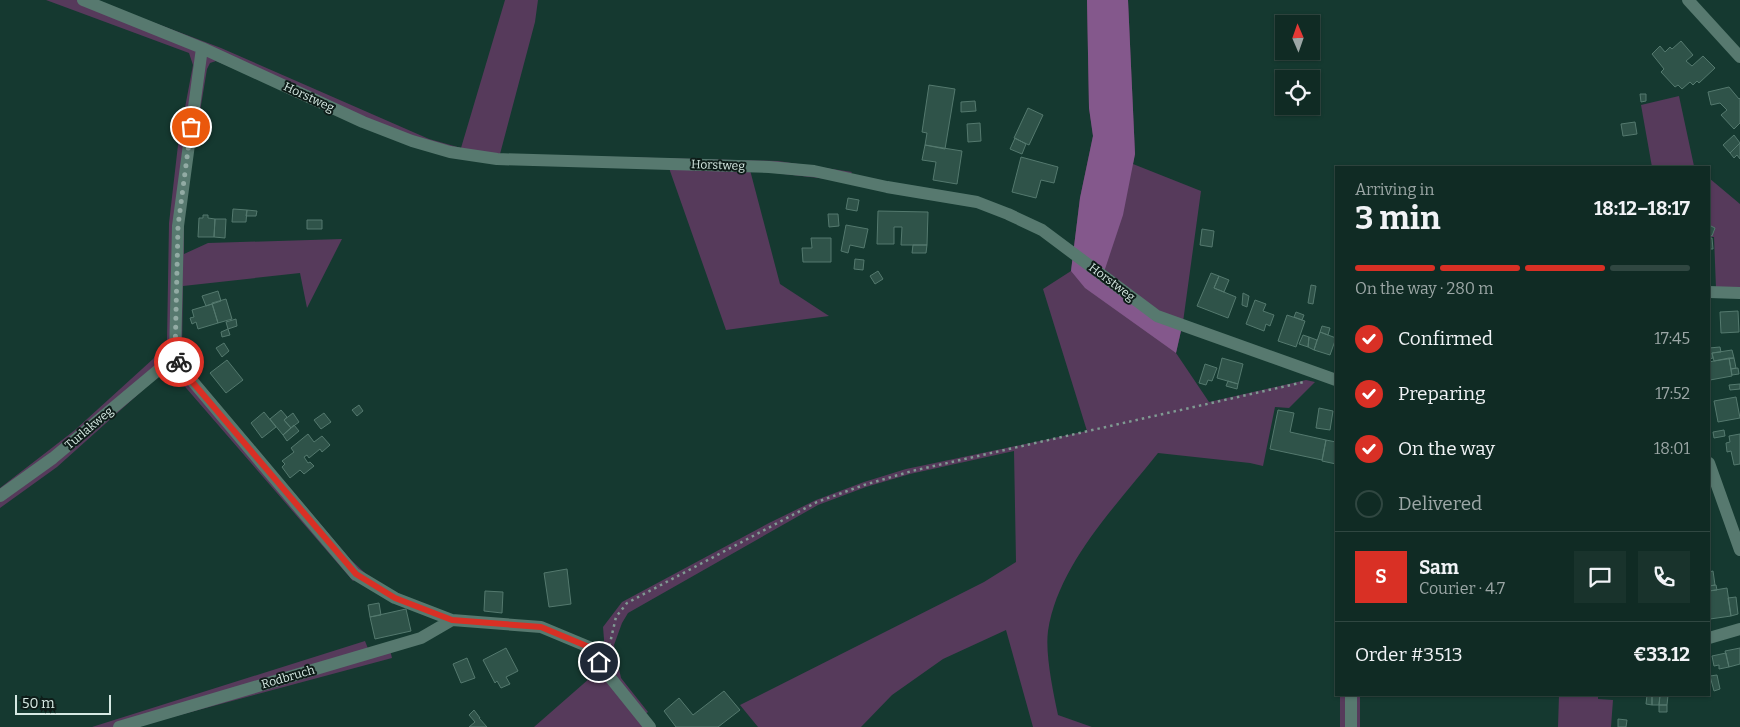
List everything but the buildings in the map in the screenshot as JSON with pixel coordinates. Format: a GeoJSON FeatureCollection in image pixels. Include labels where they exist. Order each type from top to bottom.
{"type":"FeatureCollection","features":[{"type":"Feature","properties":{"kind":"street","name":"Horstweg"},"geometry":{"type":"LineString","coordinates":[[83,0],[202,48],[371,125],[412,141],[450,152],[497,159],[768,166],[814,171],[887,187],[977,202],[1042,230],[1157,316],[1332,378]]}},
{"type":"Feature","properties":{"kind":"street"},"geometry":{"type":"LineString","coordinates":[[1688,0],[1740,57]]}},
{"type":"Feature","properties":{"kind":"street"},"geometry":{"type":"LineString","coordinates":[[202,48],[178,226],[175,356],[189,378],[356,574],[395,598],[452,620],[541,627],[589,647],[650,727]]}},
{"type":"Feature","properties":{"kind":"street"},"geometry":{"type":"LineString","coordinates":[[1710,292],[1740,293]]}},
{"type":"Feature","properties":{"kind":"street","name":"Turlakweg"},"geometry":{"type":"LineString","coordinates":[[0,496],[52,458],[175,356]]}},
{"type":"Feature","properties":{"kind":"street"},"geometry":{"type":"LineString","coordinates":[[1710,466],[1740,550]]}},
{"type":"Feature","properties":{"kind":"street"},"geometry":{"type":"LineString","coordinates":[[432,613],[436,631]]}},
{"type":"Feature","properties":{"kind":"street","name":"Rodbruch"},"geometry":{"type":"LineString","coordinates":[[120,727],[421,638],[452,620]]}},
{"type":"Feature","properties":{"kind":"street"},"geometry":{"type":"LineString","coordinates":[[1710,638],[1740,629]]}},
{"type":"Feature","properties":{"kind":"street"},"geometry":{"type":"LineString","coordinates":[[1351,696],[1352,727]]}},
{"type":"Feature","properties":{"kind":"path"},"geometry":{"type":"LineString","coordinates":[[607,656],[616,617],[627,602],[817,502],[864,485],[912,471],[1332,378]]}},
{"type":"Feature","properties":{"kind":"shaded area"},"geometry":{"type":"Polygon","coordinates":[[[46,0],[94,0],[221,48],[429,139],[461,148],[505,0],[538,0],[535,22],[500,154],[778,161],[852,172],[845,181],[750,170],[780,284],[829,316],[726,330],[669,168],[447,156],[216,61],[210,63],[207,69],[184,208],[184,254],[208,243],[342,239],[307,308],[300,273],[183,286],[182,347],[194,375],[351,560],[365,573],[353,581],[174,374],[163,372],[57,467],[0,508],[0,488],[75,430],[153,359],[167,341],[169,223],[178,145],[193,65],[189,53],[46,0]]]}},
{"type":"Feature","properties":{"kind":"shaded area"},"geometry":{"type":"Polygon","coordinates":[[[1087,0],[1128,0],[1135,154],[1133,164],[1201,191],[1183,322],[1176,353],[1209,402],[1306,380],[1315,382],[1289,408],[1275,407],[1263,466],[1158,453],[1091,536],[1076,559],[1054,606],[1047,640],[1049,661],[1058,715],[1092,727],[1033,727],[1006,630],[943,659],[892,695],[861,727],[758,727],[740,705],[984,582],[1016,562],[1014,451],[910,474],[866,487],[818,505],[628,613],[614,645],[621,678],[648,712],[642,716],[652,727],[534,727],[606,664],[603,627],[622,602],[769,523],[816,500],[906,469],[1087,431],[1043,289],[1071,271],[1080,198],[1093,136],[1089,108],[1087,0]]]}},
{"type":"Feature","properties":{"kind":"shaded area"},"geometry":{"type":"Polygon","coordinates":[[[1087,0],[1128,0],[1135,154],[1123,215],[1104,272],[1157,311],[1183,322],[1176,353],[1085,288],[1071,271],[1080,198],[1093,136],[1089,108],[1087,0]]]}},
{"type":"Feature","properties":{"kind":"shaded area"},"geometry":{"type":"Polygon","coordinates":[[[1679,96],[1694,166],[1652,166],[1641,105],[1679,96]]]}},
{"type":"Feature","properties":{"kind":"shaded area"},"geometry":{"type":"Polygon","coordinates":[[[1710,179],[1740,204],[1740,289],[1716,288],[1714,237],[1710,237],[1710,179]]]}},
{"type":"Feature","properties":{"kind":"shaded area"},"geometry":{"type":"Polygon","coordinates":[[[365,641],[371,656],[390,650],[392,658],[135,727],[92,727],[365,641]]]}},
{"type":"Feature","properties":{"kind":"shaded area"},"geometry":{"type":"Polygon","coordinates":[[[1340,696],[1360,696],[1360,727],[1340,727],[1340,696]]]}},
{"type":"Feature","properties":{"kind":"shaded area"},"geometry":{"type":"Polygon","coordinates":[[[1559,696],[1598,696],[1598,699],[1613,700],[1611,727],[1558,727],[1559,696]]]}},
{"type":"Feature","properties":{"kind":"way so far"},"geometry":{"type":"LineString","coordinates":[[179,362],[175,356],[178,226],[191,127]]}},
{"type":"Feature","properties":{"kind":"route"},"geometry":{"type":"LineString","coordinates":[[179,362],[189,378],[356,574],[395,598],[452,620],[541,627],[589,647],[599,662]]}}]}
